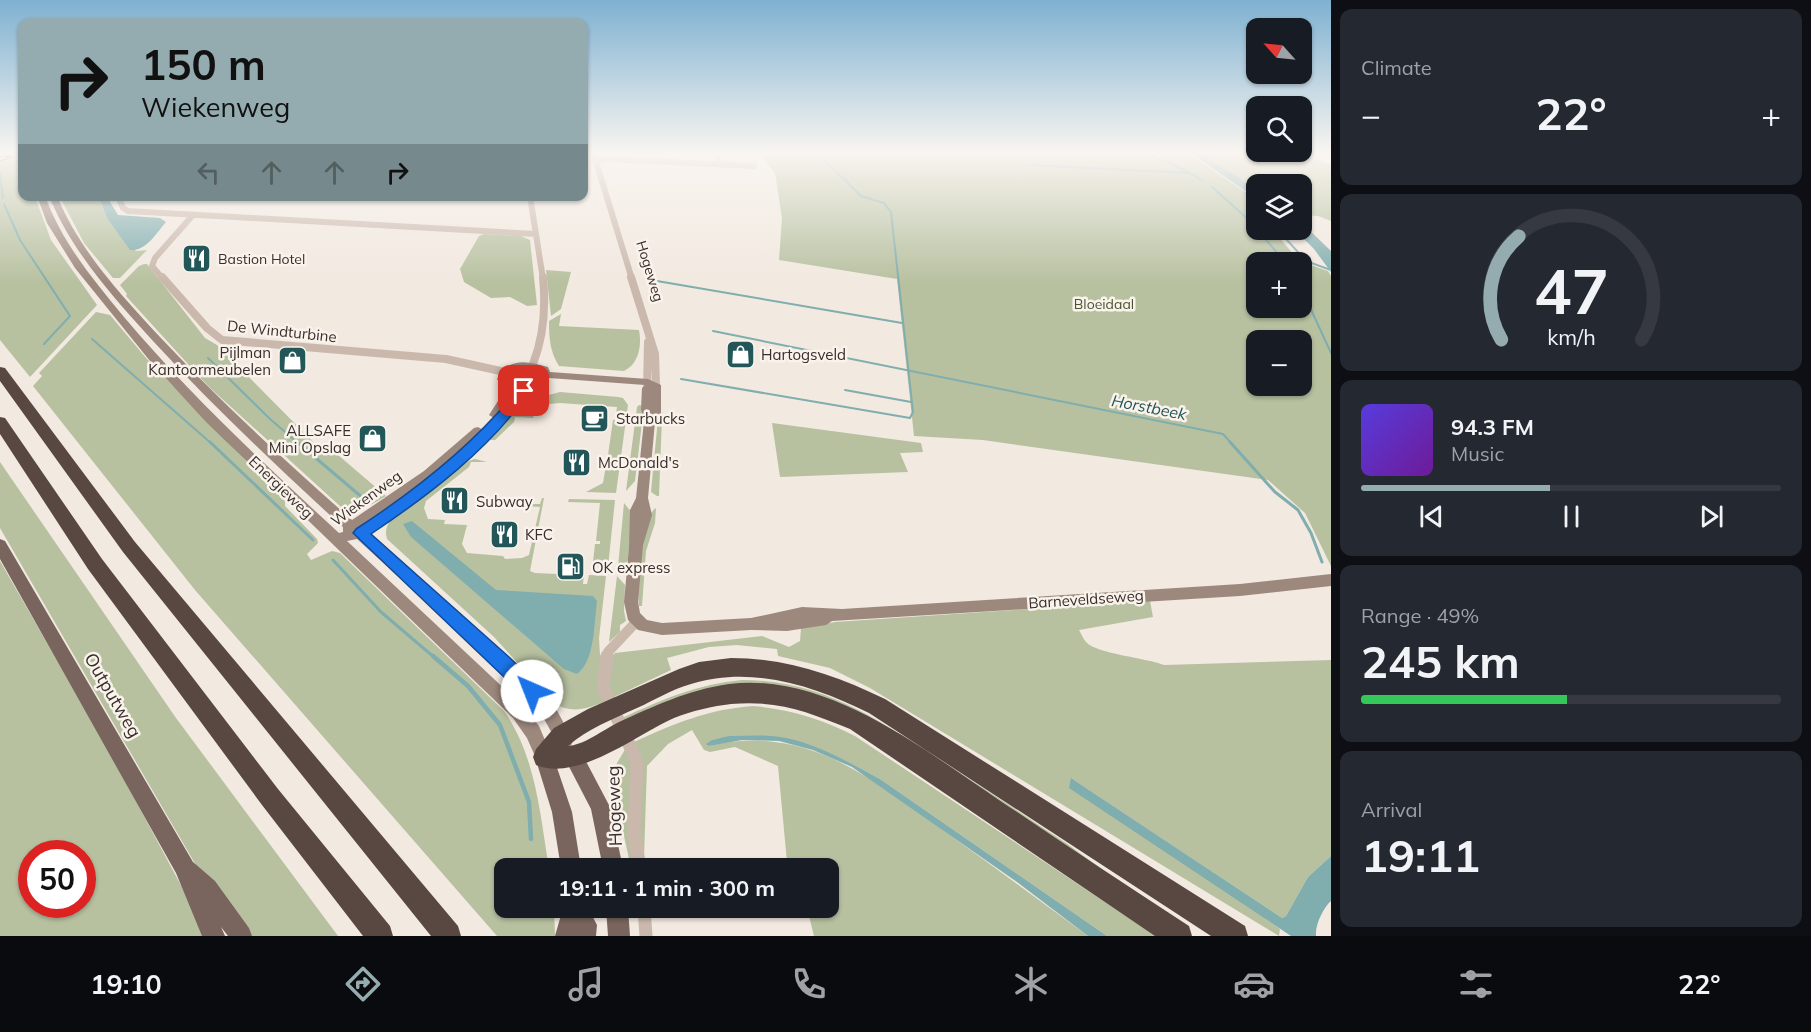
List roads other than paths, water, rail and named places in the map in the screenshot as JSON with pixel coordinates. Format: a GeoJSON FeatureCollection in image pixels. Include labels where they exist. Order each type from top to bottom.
{"type":"FeatureCollection","features":[{"type":"Feature","properties":{"kind":"highway"},"geometry":{"type":"LineString","coordinates":[[0,371],[129,547],[448,936]]}},
{"type":"Feature","properties":{"kind":"highway"},"geometry":{"type":"LineString","coordinates":[[0,422],[95,564],[270,797],[380,936]]}},
{"type":"Feature","properties":{"kind":"highway"},"geometry":{"type":"LineString","coordinates":[[544,757],[573,757],[618,720],[673,682],[708,670],[750,668],[787,671],[846,690],[877,706],[1235,936]]}},
{"type":"Feature","properties":{"kind":"highway"},"geometry":{"type":"LineString","coordinates":[[544,757],[563,735],[698,700],[730,694],[765,693],[800,699],[858,722],[979,799],[1053,852],[1179,936]]}},
{"type":"Feature","properties":{"kind":"main road","name":"Energieweg"},"geometry":{"type":"LineString","coordinates":[[43,201],[62,243],[98,292],[115,302],[215,402],[515,673],[549,712],[563,735]]}},
{"type":"Feature","properties":{"kind":"main road","name":"Energieweg"},"geometry":{"type":"LineString","coordinates":[[56,201],[75,240],[107,283],[115,302],[154,359],[210,419],[457,651],[519,713],[533,732],[544,757]]}},
{"type":"Feature","properties":{"kind":"main road"},"geometry":{"type":"LineString","coordinates":[[533,364],[544,369],[545,378],[537,387],[517,390],[503,382],[505,372],[514,366],[533,364]]}},
{"type":"Feature","properties":{"kind":"main road"},"geometry":{"type":"LineString","coordinates":[[545,378],[650,385]]}},
{"type":"Feature","properties":{"kind":"main road","name":"Hogeweg"},"geometry":{"type":"LineString","coordinates":[[637,621],[633,616],[631,602],[636,547],[646,515],[642,498],[650,421],[647,409],[650,385]]}},
{"type":"Feature","properties":{"kind":"main road","name":"Wiekenweg"},"geometry":{"type":"LineString","coordinates":[[336,539],[398,509],[460,459],[507,412],[517,390]]}},
{"type":"Feature","properties":{"kind":"main road","name":"Outputweg"},"geometry":{"type":"LineString","coordinates":[[0,545],[185,868],[196,899],[214,936]]}},
{"type":"Feature","properties":{"kind":"main road","name":"Barneveldseweg"},"geometry":{"type":"LineString","coordinates":[[637,621],[649,628],[662,629],[805,623],[842,615],[1240,590],[1331,580]]}},
{"type":"Feature","properties":{"kind":"main road","name":"Hogeweg"},"geometry":{"type":"LineString","coordinates":[[563,735],[600,807],[611,858]]}},
{"type":"Feature","properties":{"kind":"main road"},"geometry":{"type":"LineString","coordinates":[[544,757],[555,783],[566,823],[570,858]]}},
{"type":"Feature","properties":{"kind":"main road","name":"Outputweg"},"geometry":{"type":"LineString","coordinates":[[185,868],[207,890],[241,936]]}},
{"type":"Feature","properties":{"kind":"main road"},"geometry":{"type":"LineString","coordinates":[[566,936],[572,918]]}},
{"type":"Feature","properties":{"kind":"main road"},"geometry":{"type":"LineString","coordinates":[[581,918],[586,925],[585,936]]}},
{"type":"Feature","properties":{"kind":"main road"},"geometry":{"type":"LineString","coordinates":[[618,918],[619,936]]}},
{"type":"Feature","properties":{"kind":"street","name":"Hogeweg"},"geometry":{"type":"LineString","coordinates":[[607,196],[655,354],[650,385]]}},
{"type":"Feature","properties":{"kind":"street"},"geometry":{"type":"LineString","coordinates":[[120,201],[123,208],[128,211],[536,234]]}},
{"type":"Feature","properties":{"kind":"street"},"geometry":{"type":"LineString","coordinates":[[531,201],[544,318],[540,351],[533,364]]}},
{"type":"Feature","properties":{"kind":"street","name":"De Windturbine"},"geometry":{"type":"LineString","coordinates":[[193,215],[155,258],[152,266],[207,328],[222,340],[446,359],[505,372]]}},
{"type":"Feature","properties":{"kind":"street","name":"Hogeweg"},"geometry":{"type":"LineString","coordinates":[[637,621],[612,645],[606,656],[603,687],[638,768],[634,833],[638,858]]}},
{"type":"Feature","properties":{"kind":"street"},"geometry":{"type":"LineString","coordinates":[[645,918],[646,936]]}},
{"type":"Feature","properties":{"kind":"water"},"geometry":{"type":"Polygon","coordinates":[[[101,201],[109,201],[118,215],[160,218],[166,222],[146,245],[130,250],[107,218],[101,201]]]}},
{"type":"Feature","properties":{"kind":"water"},"geometry":{"type":"Polygon","coordinates":[[[1312,233],[1331,251],[1331,272],[1305,240],[1312,240],[1312,233]]]}},
{"type":"Feature","properties":{"kind":"water"},"geometry":{"type":"Polygon","coordinates":[[[412,521],[496,590],[593,596],[597,601],[593,641],[583,668],[577,674],[564,669],[411,537],[403,524],[412,521]]]}},
{"type":"Feature","properties":{"kind":"water"},"geometry":{"type":"Polygon","coordinates":[[[729,736],[765,736],[799,741],[823,750],[880,779],[1107,936],[1088,936],[1017,882],[852,767],[813,750],[779,741],[742,740],[709,746],[706,744],[712,740],[729,736]]]}},
{"type":"Feature","properties":{"kind":"water"},"geometry":{"type":"Polygon","coordinates":[[[1071,778],[1282,918],[1286,916],[1308,877],[1331,856],[1331,901],[1320,917],[1316,936],[1291,936],[1069,788],[1071,778]]]}},
{"type":"Feature","properties":{"kind":"waterway"},"geometry":{"type":"LineString","coordinates":[[861,196],[884,203],[891,212],[908,370]]}},
{"type":"Feature","properties":{"kind":"waterway"},"geometry":{"type":"LineString","coordinates":[[1222,196],[1250,221],[1276,252]]}},
{"type":"Feature","properties":{"kind":"waterway"},"geometry":{"type":"LineString","coordinates":[[4,204],[20,240],[70,316],[44,344]]}},
{"type":"Feature","properties":{"kind":"waterway"},"geometry":{"type":"LineString","coordinates":[[1287,240],[1306,261],[1331,270]]}},
{"type":"Feature","properties":{"kind":"waterway"},"geometry":{"type":"LineString","coordinates":[[657,281],[902,323]]}},
{"type":"Feature","properties":{"kind":"waterway"},"geometry":{"type":"LineString","coordinates":[[1312,312],[1331,353]]}},
{"type":"Feature","properties":{"kind":"waterway"},"geometry":{"type":"LineString","coordinates":[[713,331],[908,370]]}},
{"type":"Feature","properties":{"kind":"waterway"},"geometry":{"type":"LineString","coordinates":[[92,339],[212,444]]}},
{"type":"Feature","properties":{"kind":"waterway"},"geometry":{"type":"LineString","coordinates":[[208,358],[299,444]]}},
{"type":"Feature","properties":{"kind":"waterway"},"geometry":{"type":"LineString","coordinates":[[681,379],[910,418],[913,412],[908,370]]}},
{"type":"Feature","properties":{"kind":"waterway","name":"Horstbeek"},"geometry":{"type":"LineString","coordinates":[[908,370],[1223,434],[1232,444]]}},
{"type":"Feature","properties":{"kind":"waterway"},"geometry":{"type":"LineString","coordinates":[[845,390],[911,402]]}},
{"type":"Feature","properties":{"kind":"waterway"},"geometry":{"type":"LineString","coordinates":[[210,442],[313,540]]}},
{"type":"Feature","properties":{"kind":"waterway"},"geometry":{"type":"LineString","coordinates":[[297,442],[364,499]]}},
{"type":"Feature","properties":{"kind":"waterway","name":"Horstbeek"},"geometry":{"type":"LineString","coordinates":[[1230,442],[1275,492],[1298,510],[1311,533],[1322,562]]}},
{"type":"Feature","properties":{"kind":"waterway"},"geometry":{"type":"LineString","coordinates":[[333,560],[381,612],[435,658]]}},
{"type":"Feature","properties":{"kind":"waterway"},"geometry":{"type":"LineString","coordinates":[[433,656],[468,686],[500,725],[529,802],[531,839]]}},
{"type":"Feature","properties":{"kind":"place","name":"Bastion Hotel"},"geometry":{"type":"Point","coordinates":[197,259]}},
{"type":"Feature","properties":{"kind":"place","name":"Hartogsveld"},"geometry":{"type":"Point","coordinates":[740,354]}},
{"type":"Feature","properties":{"kind":"place","name":"Pijlman Kantoormeubelen"},"geometry":{"type":"Point","coordinates":[292,361]}},
{"type":"Feature","properties":{"kind":"place","name":"Starbucks"},"geometry":{"type":"Point","coordinates":[595,418]}},
{"type":"Feature","properties":{"kind":"place","name":"ALLSAFE Mini Opslag"},"geometry":{"type":"Point","coordinates":[372,439]}},
{"type":"Feature","properties":{"kind":"place","name":"McDonald's"},"geometry":{"type":"Point","coordinates":[577,462]}},
{"type":"Feature","properties":{"kind":"place","name":"Subway"},"geometry":{"type":"Point","coordinates":[455,501]}},
{"type":"Feature","properties":{"kind":"place","name":"KFC"},"geometry":{"type":"Point","coordinates":[504,534]}},
{"type":"Feature","properties":{"kind":"place","name":"OK express"},"geometry":{"type":"Point","coordinates":[571,567]}},
{"type":"Feature","properties":{"kind":"park label","name":"Bloeidaal"},"geometry":{"type":"Point","coordinates":[1104,304]}}]}
